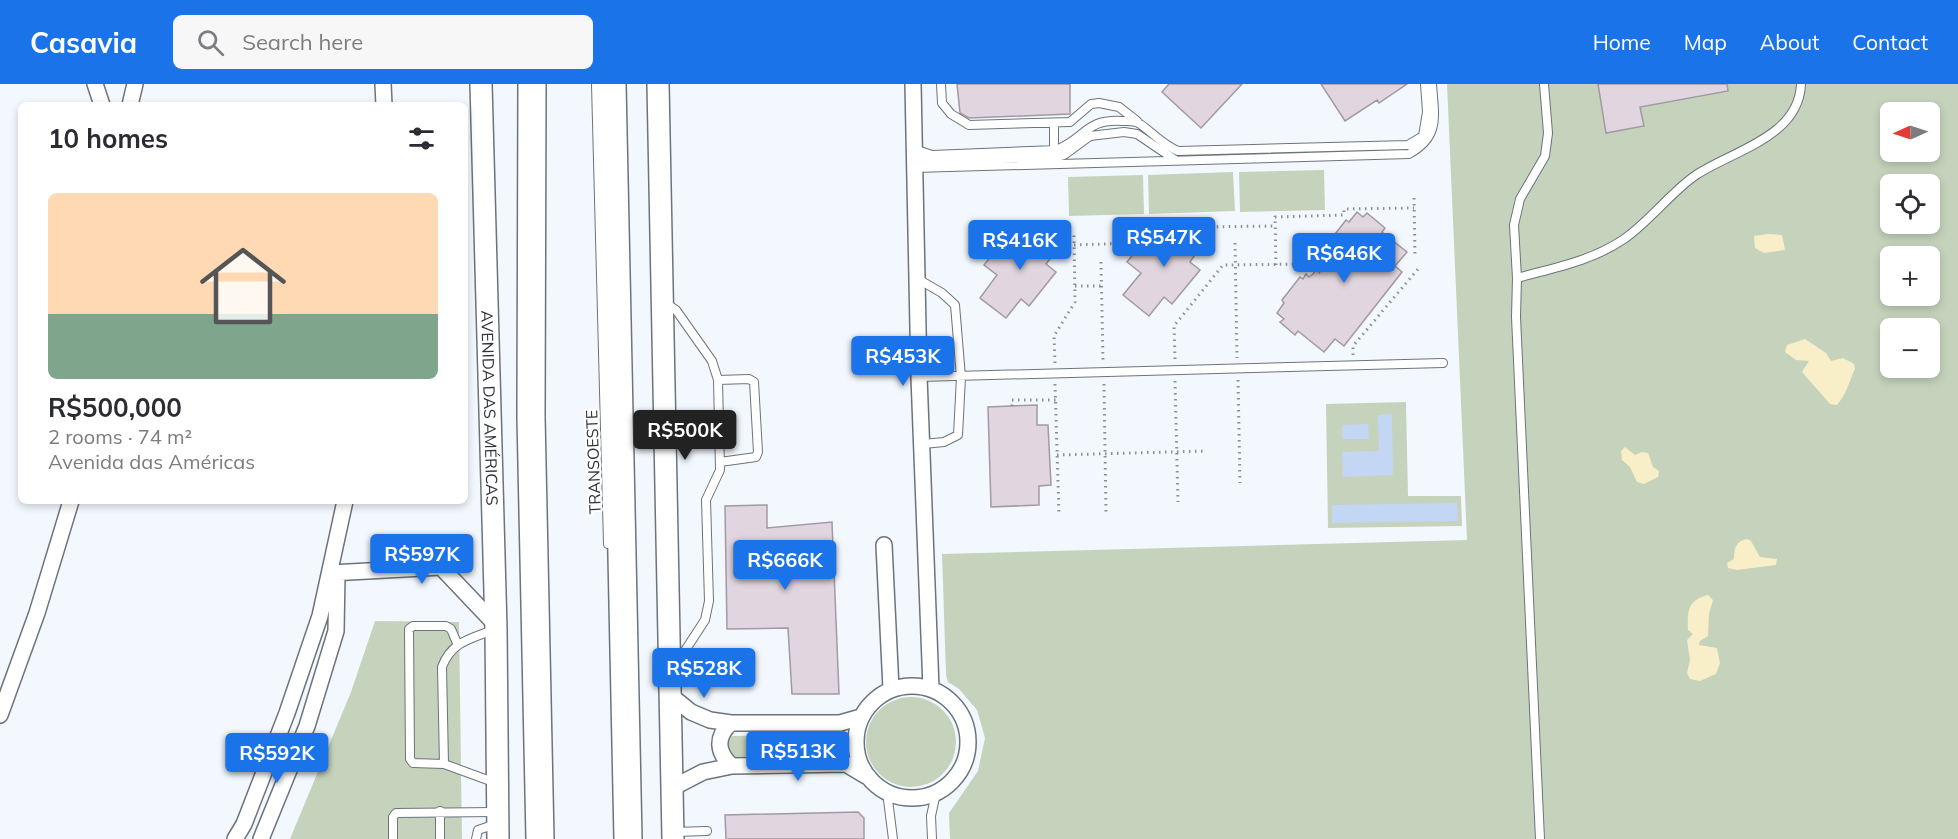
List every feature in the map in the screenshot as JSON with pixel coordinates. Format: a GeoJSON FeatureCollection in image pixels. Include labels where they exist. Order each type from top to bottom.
{"type":"FeatureCollection","features":[{"type":"Feature","properties":{"kind":"highway"},"geometry":{"type":"LineString","coordinates":[[532,84],[531,417],[540,839]]}},
{"type":"Feature","properties":{"kind":"highway"},"geometry":{"type":"LineString","coordinates":[[612,84],[628,839]]}},
{"type":"Feature","properties":{"kind":"highway"},"geometry":{"type":"LineString","coordinates":[[533,839],[539,809]]}},
{"type":"Feature","properties":{"kind":"main road","name":"AVENIDA DAS AMÉRICAS"},"geometry":{"type":"LineString","coordinates":[[481,84],[496,627],[498,825]]}},
{"type":"Feature","properties":{"kind":"main road"},"geometry":{"type":"LineString","coordinates":[[658,84],[673,836]]}},
{"type":"Feature","properties":{"kind":"street"},"geometry":{"type":"LineString","coordinates":[[95,84],[101,102]]}},
{"type":"Feature","properties":{"kind":"street"},"geometry":{"type":"LineString","coordinates":[[131,102],[135,84]]}},
{"type":"Feature","properties":{"kind":"street"},"geometry":{"type":"LineString","coordinates":[[383,84],[384,102]]}},
{"type":"Feature","properties":{"kind":"street"},"geometry":{"type":"LineString","coordinates":[[913,84],[919,377],[931,688]]}},
{"type":"Feature","properties":{"kind":"street"},"geometry":{"type":"LineString","coordinates":[[0,715],[37,614],[70,504]]}},
{"type":"Feature","properties":{"kind":"street"},"geometry":{"type":"LineString","coordinates":[[235,839],[244,824],[287,713],[320,616],[334,573],[345,504]]}},
{"type":"Feature","properties":{"kind":"street"},"geometry":{"type":"LineString","coordinates":[[884,545],[891,689]]}},
{"type":"Feature","properties":{"kind":"street"},"geometry":{"type":"LineString","coordinates":[[334,573],[441,567],[496,627]]}},
{"type":"Feature","properties":{"kind":"street"},"geometry":{"type":"LineString","coordinates":[[261,839],[307,726],[336,631],[334,573]]}},
{"type":"Feature","properties":{"kind":"street"},"geometry":{"type":"LineString","coordinates":[[669,684],[691,712],[710,720],[731,723],[840,723],[861,717]]}},
{"type":"Feature","properties":{"kind":"street"},"geometry":{"type":"LineString","coordinates":[[672,788],[703,772],[732,766],[846,764],[887,792],[905,798],[923,798],[936,793],[955,780],[964,764],[969,746],[967,728],[960,710],[947,697],[931,688],[918,685],[891,689],[874,700],[861,717],[856,732],[856,748],[860,764],[868,777]]}},
{"type":"Feature","properties":{"kind":"street"},"geometry":{"type":"LineString","coordinates":[[731,723],[722,731],[719,741],[721,756],[732,766]]}},
{"type":"Feature","properties":{"kind":"lane","name":"TRANSOESTE"},"geometry":{"type":"LineString","coordinates":[[596,84],[609,551]]}},
{"type":"Feature","properties":{"kind":"lane"},"geometry":{"type":"LineString","coordinates":[[941,84],[942,103],[959,121],[969,125],[1054,125],[1070,122],[1091,104],[1099,103],[1119,107],[1165,146],[1178,151],[1408,145],[1423,136],[1427,112],[1425,84]]}},
{"type":"Feature","properties":{"kind":"lane"},"geometry":{"type":"LineString","coordinates":[[915,159],[1176,160],[1409,154],[1428,140],[1434,125],[1432,84]]}},
{"type":"Feature","properties":{"kind":"lane"},"geometry":{"type":"LineString","coordinates":[[1540,839],[1525,556],[1515,317],[1514,225],[1520,200],[1545,156],[1548,133],[1544,84]]}},
{"type":"Feature","properties":{"kind":"lane"},"geometry":{"type":"LineString","coordinates":[[1516,278],[1581,260],[1622,240],[1658,211],[1695,176],[1772,134],[1792,114],[1800,96],[1801,84]]}},
{"type":"Feature","properties":{"kind":"lane"},"geometry":{"type":"LineString","coordinates":[[915,159],[932,155],[1054,150],[1071,144],[1100,121],[1138,122]]}},
{"type":"Feature","properties":{"kind":"lane"},"geometry":{"type":"LineString","coordinates":[[1054,125],[1054,150]]}},
{"type":"Feature","properties":{"kind":"lane"},"geometry":{"type":"LineString","coordinates":[[915,159],[1054,158],[1064,155],[1090,136],[1106,132],[1137,134],[1176,160]]}},
{"type":"Feature","properties":{"kind":"lane"},"geometry":{"type":"LineString","coordinates":[[917,278],[942,293],[956,305],[961,377],[958,435],[944,442],[923,444]]}},
{"type":"Feature","properties":{"kind":"lane"},"geometry":{"type":"LineString","coordinates":[[662,300],[676,310],[712,361],[718,380],[720,462],[720,470],[706,500],[709,601],[705,620],[669,684]]}},
{"type":"Feature","properties":{"kind":"lane"},"geometry":{"type":"LineString","coordinates":[[919,377],[1443,363]]}},
{"type":"Feature","properties":{"kind":"lane"},"geometry":{"type":"LineString","coordinates":[[718,380],[749,379],[754,382],[758,452],[752,460],[720,462]]}},
{"type":"Feature","properties":{"kind":"lane"},"geometry":{"type":"LineString","coordinates":[[458,643],[451,629],[446,627],[413,626],[410,629],[410,759],[413,763],[444,764],[497,783]]}},
{"type":"Feature","properties":{"kind":"lane"},"geometry":{"type":"LineString","coordinates":[[444,764],[442,667],[451,649],[458,643],[496,627]]}},
{"type":"Feature","properties":{"kind":"lane"},"geometry":{"type":"LineString","coordinates":[[887,792],[893,839]]}},
{"type":"Feature","properties":{"kind":"lane"},"geometry":{"type":"LineString","coordinates":[[932,839],[931,816],[936,793]]}},
{"type":"Feature","properties":{"kind":"lane"},"geometry":{"type":"LineString","coordinates":[[440,811],[440,839]]}},
{"type":"Feature","properties":{"kind":"lane"},"geometry":{"type":"LineString","coordinates":[[393,839],[393,817],[396,813],[440,811],[498,825]]}},
{"type":"Feature","properties":{"kind":"lane"},"geometry":{"type":"LineString","coordinates":[[476,839],[478,830],[498,825]]}},
{"type":"Feature","properties":{"kind":"lane"},"geometry":{"type":"LineString","coordinates":[[673,836],[707,831]]}},
{"type":"Feature","properties":{"kind":"path"},"geometry":{"type":"LineString","coordinates":[[1414,198],[1415,257]]}},
{"type":"Feature","properties":{"kind":"path"},"geometry":{"type":"LineString","coordinates":[[1276,264],[1275,217],[1344,215],[1344,209],[1414,208]]}},
{"type":"Feature","properties":{"kind":"path"},"geometry":{"type":"LineString","coordinates":[[1074,245],[1136,243],[1154,220],[1199,219],[1199,227],[1275,226]]}},
{"type":"Feature","properties":{"kind":"path"},"geometry":{"type":"LineString","coordinates":[[1101,262],[1106,513]]}},
{"type":"Feature","properties":{"kind":"path"},"geometry":{"type":"LineString","coordinates":[[1178,502],[1174,326],[1223,265],[1309,264],[1322,274]]}},
{"type":"Feature","properties":{"kind":"path"},"geometry":{"type":"LineString","coordinates":[[1353,366],[1353,346],[1418,269]]}},
{"type":"Feature","properties":{"kind":"path"},"geometry":{"type":"LineString","coordinates":[[1075,286],[1101,286]]}},
{"type":"Feature","properties":{"kind":"path"},"geometry":{"type":"LineString","coordinates":[[1012,406],[1012,400],[1056,399]]}},
{"type":"Feature","properties":{"kind":"path"},"geometry":{"type":"LineString","coordinates":[[1057,455],[1206,451]]}},
{"type":"Feature","properties":{"kind":"green space"},"geometry":{"type":"Polygon","coordinates":[[[1447,84],[1958,84],[1958,839],[950,839],[949,813],[978,771],[985,738],[977,710],[959,689],[948,682],[946,675],[942,554],[1467,540],[1447,84]]]}},
{"type":"Feature","properties":{"kind":"green space"},"geometry":{"type":"Polygon","coordinates":[[[1324,170],[1325,210],[1240,212],[1239,172],[1324,170]]]}},
{"type":"Feature","properties":{"kind":"green space"},"geometry":{"type":"Polygon","coordinates":[[[1233,172],[1235,211],[1149,214],[1148,175],[1233,172]]]}},
{"type":"Feature","properties":{"kind":"green space"},"geometry":{"type":"Polygon","coordinates":[[[1143,175],[1144,214],[1069,216],[1068,177],[1143,175]]]}},
{"type":"Feature","properties":{"kind":"green space"},"geometry":{"type":"Polygon","coordinates":[[[1406,402],[1408,496],[1461,496],[1462,526],[1328,528],[1326,404],[1406,402]]]}},
{"type":"Feature","properties":{"kind":"green space"},"geometry":{"type":"Polygon","coordinates":[[[375,621],[459,622],[462,839],[290,839],[351,692],[375,621]]]}},
{"type":"Feature","properties":{"kind":"green space"},"geometry":{"type":"Polygon","coordinates":[[[911,697],[928,701],[943,710],[952,725],[956,742],[952,759],[943,774],[928,783],[911,787],[894,783],[879,774],[870,759],[866,742],[870,725],[879,710],[894,701],[911,697]]]}},
{"type":"Feature","properties":{"kind":"green space"},"geometry":{"type":"Polygon","coordinates":[[[829,735],[837,737],[840,744],[837,752],[828,755],[732,757],[726,754],[725,740],[731,736],[829,735]]]}},
{"type":"Feature","properties":{"kind":"sand"},"geometry":{"type":"Polygon","coordinates":[[[1782,235],[1785,250],[1764,253],[1755,248],[1754,236],[1782,235]]]}},
{"type":"Feature","properties":{"kind":"sand"},"geometry":{"type":"Polygon","coordinates":[[[1805,339],[1826,353],[1831,361],[1843,358],[1854,364],[1855,369],[1837,405],[1830,404],[1802,372],[1809,361],[1796,360],[1785,352],[1787,345],[1805,339]]]}},
{"type":"Feature","properties":{"kind":"sand"},"geometry":{"type":"Polygon","coordinates":[[[1625,447],[1635,455],[1642,452],[1648,453],[1653,467],[1659,471],[1658,477],[1644,484],[1637,482],[1630,467],[1622,460],[1621,451],[1625,447]]]}},
{"type":"Feature","properties":{"kind":"sand"},"geometry":{"type":"Polygon","coordinates":[[[1747,539],[1751,541],[1760,557],[1777,559],[1776,565],[1737,570],[1728,568],[1727,563],[1734,559],[1736,546],[1740,541],[1747,539]]]}},
{"type":"Feature","properties":{"kind":"sand"},"geometry":{"type":"Polygon","coordinates":[[[1708,595],[1713,600],[1709,614],[1708,636],[1700,641],[1699,645],[1717,648],[1720,663],[1716,674],[1700,681],[1690,679],[1687,673],[1690,660],[1687,640],[1693,634],[1688,630],[1688,617],[1693,603],[1708,595]]]}},
{"type":"Feature","properties":{"kind":"water"},"geometry":{"type":"Polygon","coordinates":[[[1392,414],[1393,475],[1343,477],[1342,452],[1379,451],[1378,415],[1392,414]]]}},
{"type":"Feature","properties":{"kind":"water"},"geometry":{"type":"Polygon","coordinates":[[[1368,424],[1369,439],[1342,439],[1342,425],[1368,424]]]}},
{"type":"Feature","properties":{"kind":"water"},"geometry":{"type":"Polygon","coordinates":[[[1457,503],[1458,521],[1332,523],[1332,505],[1457,503]]]}},
{"type":"Feature","properties":{"kind":"building"},"geometry":{"type":"Polygon","coordinates":[[[957,84],[1070,84],[1070,114],[969,118],[960,113],[957,84]]]}},
{"type":"Feature","properties":{"kind":"building"},"geometry":{"type":"Polygon","coordinates":[[[1169,84],[1242,84],[1201,128],[1162,92],[1169,84]]]}},
{"type":"Feature","properties":{"kind":"building"},"geometry":{"type":"Polygon","coordinates":[[[1321,84],[1407,84],[1379,103],[1377,100],[1345,121],[1321,84]]]}},
{"type":"Feature","properties":{"kind":"building"},"geometry":{"type":"Polygon","coordinates":[[[1598,84],[1727,84],[1728,91],[1640,107],[1644,126],[1606,133],[1598,84]]]}},
{"type":"Feature","properties":{"kind":"building"},"geometry":{"type":"Polygon","coordinates":[[[1357,212],[1363,217],[1367,213],[1385,228],[1382,232],[1407,252],[1395,266],[1402,272],[1344,346],[1335,339],[1324,352],[1298,331],[1295,335],[1280,322],[1284,319],[1277,313],[1284,303],[1282,300],[1300,277],[1303,279],[1306,274],[1309,277],[1313,274],[1329,253],[1326,251],[1330,246],[1328,243],[1346,220],[1349,222],[1357,212]]]}},
{"type":"Feature","properties":{"kind":"building"},"geometry":{"type":"Polygon","coordinates":[[[1178,222],[1205,240],[1190,262],[1200,270],[1172,304],[1164,297],[1149,316],[1123,295],[1141,273],[1127,262],[1147,237],[1158,246],[1178,222]]]}},
{"type":"Feature","properties":{"kind":"building"},"geometry":{"type":"Polygon","coordinates":[[[1038,224],[1062,244],[1046,264],[1056,272],[1029,306],[1021,299],[1006,318],[980,298],[997,275],[984,265],[1005,238],[1018,249],[1038,224]]]}},
{"type":"Feature","properties":{"kind":"building"},"geometry":{"type":"Polygon","coordinates":[[[1037,405],[1037,425],[1048,425],[1051,485],[1039,486],[1039,505],[991,507],[988,407],[1037,405]]]}},
{"type":"Feature","properties":{"kind":"building"},"geometry":{"type":"Polygon","coordinates":[[[767,505],[767,528],[832,522],[839,694],[792,694],[788,628],[727,629],[725,506],[767,505]]]}},
{"type":"Feature","properties":{"kind":"building"},"geometry":{"type":"Polygon","coordinates":[[[858,812],[864,818],[864,839],[726,839],[725,815],[858,812]]]}}]}
